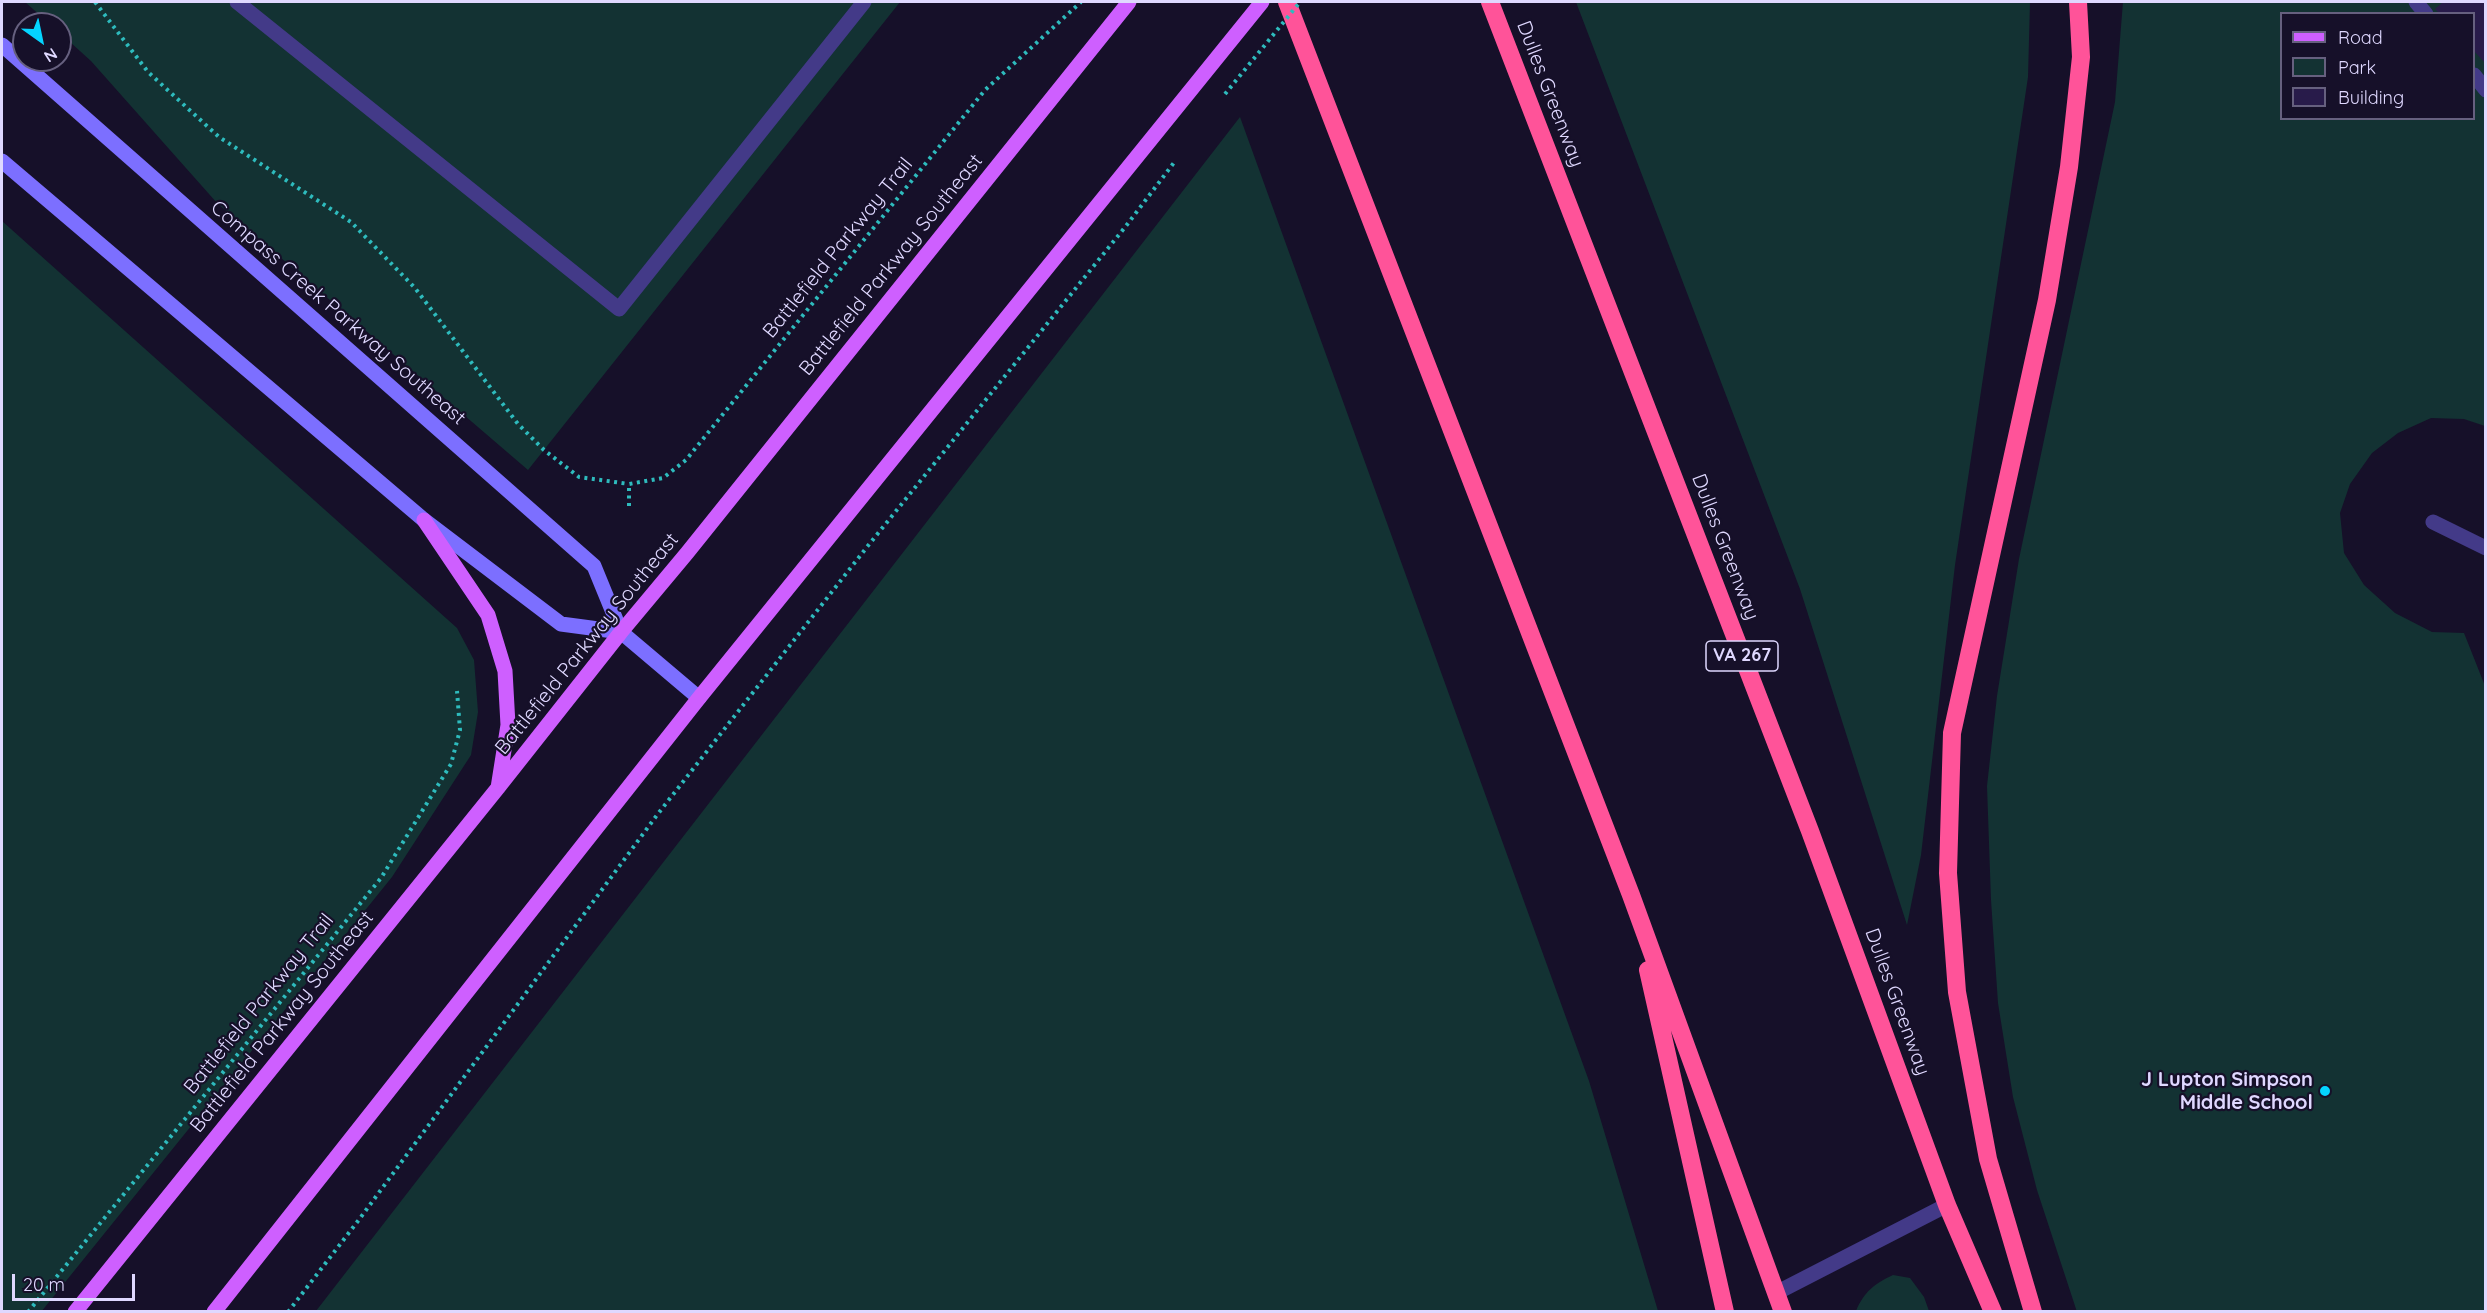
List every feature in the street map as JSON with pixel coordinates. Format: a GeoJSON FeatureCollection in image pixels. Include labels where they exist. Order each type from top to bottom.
{"type":"FeatureCollection","features":[{"type":"Feature","properties":{"kind":"highway"},"geometry":{"type":"LineString","coordinates":[[1287,2],[1631,896],[1783,1311]]}},
{"type":"Feature","properties":{"kind":"highway","name":"Dulles Greenway"},"geometry":{"type":"LineString","coordinates":[[1490,2],[1810,831],[1947,1205],[1993,1311]]}},
{"type":"Feature","properties":{"kind":"highway"},"geometry":{"type":"LineString","coordinates":[[2034,1311],[1988,1160],[1957,992],[1948,873],[1952,733],[2047,300],[2069,167],[2081,57],[2078,2]]}},
{"type":"Feature","properties":{"kind":"highway"},"geometry":{"type":"LineString","coordinates":[[1631,896],[1725,1311]]}},
{"type":"Feature","properties":{"kind":"main road","name":"Battlefield Parkway Southeast"},"geometry":{"type":"LineString","coordinates":[[75,1311],[1129,2]]}},
{"type":"Feature","properties":{"kind":"main road"},"geometry":{"type":"LineString","coordinates":[[214,1311],[699,698],[1262,2]]}},
{"type":"Feature","properties":{"kind":"main road"},"geometry":{"type":"LineString","coordinates":[[424,520],[489,615],[505,672],[508,725],[497,789]]}},
{"type":"Feature","properties":{"kind":"street"},"geometry":{"type":"LineString","coordinates":[[237,2],[619,309],[864,2]]}},
{"type":"Feature","properties":{"kind":"street","name":"Compass Creek Parkway Southeast"},"geometry":{"type":"LineString","coordinates":[[2,45],[594,566],[621,632],[699,698]]}},
{"type":"Feature","properties":{"kind":"street"},"geometry":{"type":"LineString","coordinates":[[2475,76],[2486,90]]}},
{"type":"Feature","properties":{"kind":"street"},"geometry":{"type":"LineString","coordinates":[[2,161],[424,520],[561,624],[621,632]]}},
{"type":"Feature","properties":{"kind":"street"},"geometry":{"type":"LineString","coordinates":[[2433,522],[2486,548]]}},
{"type":"Feature","properties":{"kind":"street"},"geometry":{"type":"LineString","coordinates":[[1776,1293],[1947,1205]]}},
{"type":"Feature","properties":{"kind":"path","name":"Battlefield Parkway Trail"},"geometry":{"type":"LineString","coordinates":[[95,2],[148,72],[219,137],[351,222],[415,288],[518,424],[544,450],[579,477],[629,484],[663,478],[686,460],[985,90],[1080,2]]}},
{"type":"Feature","properties":{"kind":"path"},"geometry":{"type":"LineString","coordinates":[[1218,104],[1300,2]]}},
{"type":"Feature","properties":{"kind":"path"},"geometry":{"type":"LineString","coordinates":[[288,1311],[358,1221],[657,815],[867,547],[1126,226],[1182,151]]}},
{"type":"Feature","properties":{"kind":"path"},"geometry":{"type":"LineString","coordinates":[[629,484],[629,506]]}},
{"type":"Feature","properties":{"kind":"path","name":"Battlefield Parkway Trail"},"geometry":{"type":"LineString","coordinates":[[28,1311],[381,878],[451,764],[460,730],[457,691]]}},
{"type":"Feature","properties":{"kind":"green space"},"geometry":{"type":"Polygon","coordinates":[[[25,2],[900,2],[528,470],[217,203],[91,61],[72,44],[72,12],[36,12],[25,2]]]}},
{"type":"Feature","properties":{"kind":"green space"},"geometry":{"type":"Polygon","coordinates":[[[1576,2],[2030,2],[2028,77],[1955,565],[1921,855],[1907,925],[1800,589],[1576,2]]]}},
{"type":"Feature","properties":{"kind":"green space"},"geometry":{"type":"Polygon","coordinates":[[[2123,2],[2485,2],[2485,426],[2464,419],[2431,418],[2398,433],[2372,453],[2350,484],[2340,513],[2344,553],[2364,585],[2395,613],[2432,632],[2464,633],[2485,686],[2485,1311],[2077,1312],[2037,1190],[2013,1097],[1998,1003],[1987,786],[1997,696],[2019,559],[2115,102],[2123,2]]]}},
{"type":"Feature","properties":{"kind":"green space"},"geometry":{"type":"Polygon","coordinates":[[[1240,117],[1589,1081],[1658,1311],[316,1311],[1240,117]]]}},
{"type":"Feature","properties":{"kind":"green space"},"geometry":{"type":"Polygon","coordinates":[[[2,221],[457,628],[474,660],[478,712],[471,755],[392,877],[41,1312],[2,1311],[2,221]]]}},
{"type":"Feature","properties":{"kind":"green space"},"geometry":{"type":"Polygon","coordinates":[[[1893,1275],[1910,1278],[1924,1297],[1929,1311],[1856,1311],[1870,1289],[1893,1275]]]}},
{"type":"Feature","properties":{"kind":"building"},"geometry":{"type":"Polygon","coordinates":[[[2443,2],[2486,2],[2486,64],[2475,52],[2475,12],[2438,12],[2435,9],[2443,2]]]}},
{"type":"Feature","properties":{"kind":"place","name":"J Lupton Simpson Middle School"},"geometry":{"type":"Point","coordinates":[2325,1091]}}]}
